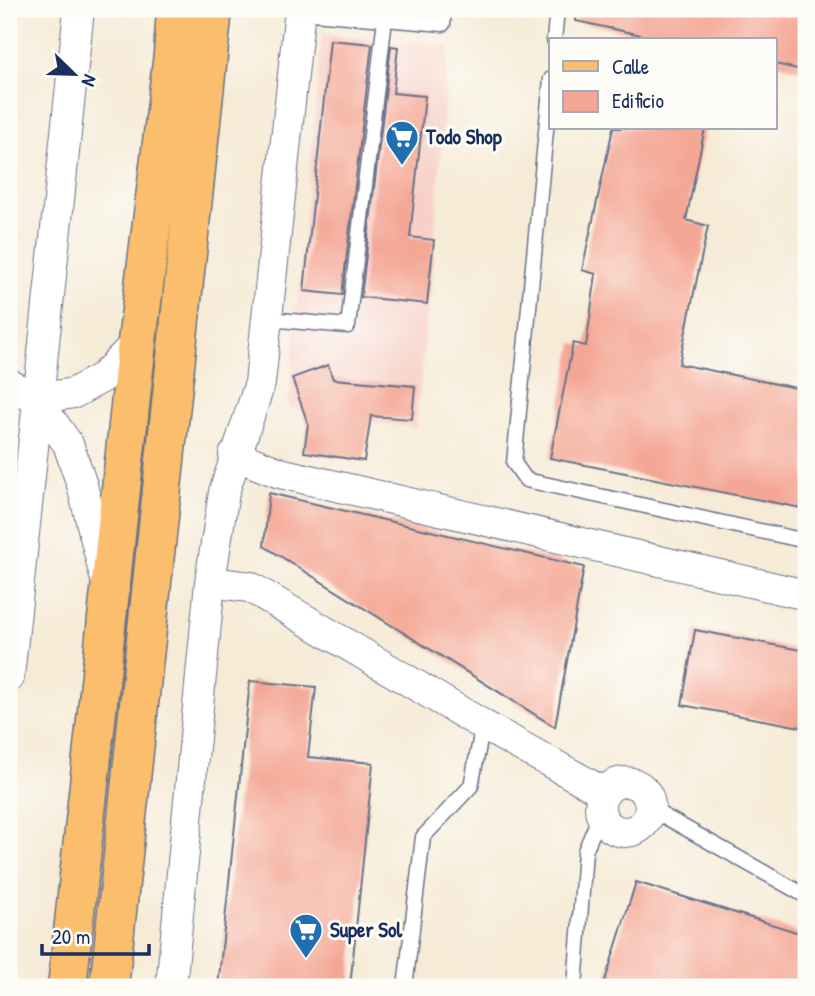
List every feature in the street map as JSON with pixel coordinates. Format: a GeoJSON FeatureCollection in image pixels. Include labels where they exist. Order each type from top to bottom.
{"type":"FeatureCollection","features":[{"type":"Feature","properties":{"kind":"main road"},"geometry":{"type":"LineString","coordinates":[[67,987],[176,9]]}},
{"type":"Feature","properties":{"kind":"main road"},"geometry":{"type":"LineString","coordinates":[[109,987],[213,9]]}},
{"type":"Feature","properties":{"kind":"street"},"geometry":{"type":"LineString","coordinates":[[9,677],[79,9]]}},
{"type":"Feature","properties":{"kind":"street"},"geometry":{"type":"LineString","coordinates":[[171,987],[210,582],[224,492],[234,455],[260,383],[300,10]]}},
{"type":"Feature","properties":{"kind":"street"},"geometry":{"type":"LineString","coordinates":[[36,400],[74,394],[103,377],[137,342]]}},
{"type":"Feature","properties":{"kind":"street"},"geometry":{"type":"LineString","coordinates":[[9,384],[36,400],[68,444],[82,485],[109,593]]}},
{"type":"Feature","properties":{"kind":"street"},"geometry":{"type":"LineString","coordinates":[[234,455],[280,473],[806,595]]}},
{"type":"Feature","properties":{"kind":"street"},"geometry":{"type":"LineString","coordinates":[[210,582],[250,587],[483,726],[603,803],[618,783],[635,784],[648,796],[649,813]]}},
{"type":"Feature","properties":{"kind":"lane"},"geometry":{"type":"LineString","coordinates":[[300,10],[443,24],[444,9]]}},
{"type":"Feature","properties":{"kind":"lane"},"geometry":{"type":"LineString","coordinates":[[554,38],[558,9]]}},
{"type":"Feature","properties":{"kind":"lane"},"geometry":{"type":"LineString","coordinates":[[268,319],[348,326],[385,19]]}},
{"type":"Feature","properties":{"kind":"lane"},"geometry":{"type":"LineString","coordinates":[[549,100],[514,463],[526,480],[806,541]]}},
{"type":"Feature","properties":{"kind":"lane"},"geometry":{"type":"LineString","coordinates":[[405,987],[424,837],[471,786],[483,726]]}},
{"type":"Feature","properties":{"kind":"lane"},"geometry":{"type":"LineString","coordinates":[[575,987],[585,851],[603,803]]}},
{"type":"Feature","properties":{"kind":"lane"},"geometry":{"type":"LineString","coordinates":[[649,813],[662,814],[806,896]]}},
{"type":"Feature","properties":{"kind":"shaded area"},"geometry":{"type":"Polygon","coordinates":[[[322,34],[449,47],[416,428],[288,408],[322,34]]]}},
{"type":"Feature","properties":{"kind":"building"},"geometry":{"type":"Polygon","coordinates":[[[577,9],[806,9],[806,71],[776,64],[776,38],[655,38],[576,21],[577,9]]]}},
{"type":"Feature","properties":{"kind":"building"},"geometry":{"type":"Polygon","coordinates":[[[330,40],[372,44],[342,295],[304,291],[330,40]]]}},
{"type":"Feature","properties":{"kind":"building","name":"Todo Shop"},"geometry":{"type":"Polygon","coordinates":[[[391,46],[398,47],[393,93],[425,96],[410,237],[434,240],[427,304],[361,297],[391,46]]]}},
{"type":"Feature","properties":{"kind":"building"},"geometry":{"type":"Polygon","coordinates":[[[613,130],[705,130],[686,220],[708,226],[679,364],[806,390],[806,509],[550,458],[573,343],[586,346],[596,274],[582,270],[613,130]]]}},
{"type":"Feature","properties":{"kind":"building"},"geometry":{"type":"Polygon","coordinates":[[[328,365],[333,379],[415,386],[412,419],[371,416],[364,461],[304,452],[308,424],[292,378],[328,365]]]}},
{"type":"Feature","properties":{"kind":"building"},"geometry":{"type":"Polygon","coordinates":[[[269,493],[584,567],[555,727],[264,546],[269,493]]]}},
{"type":"Feature","properties":{"kind":"building"},"geometry":{"type":"Polygon","coordinates":[[[695,630],[806,651],[806,728],[682,705],[695,630]]]}},
{"type":"Feature","properties":{"kind":"building"},"geometry":{"type":"Polygon","coordinates":[[[250,681],[316,687],[308,757],[373,763],[350,987],[218,987],[250,681]]]}},
{"type":"Feature","properties":{"kind":"building"},"geometry":{"type":"Polygon","coordinates":[[[636,882],[806,935],[806,987],[603,987],[636,882]]]}},
{"type":"Feature","properties":{"kind":"place","name":"Todo Shop"},"geometry":{"type":"Point","coordinates":[402,167]}},
{"type":"Feature","properties":{"kind":"place","name":"Super Sol"},"geometry":{"type":"Point","coordinates":[306,960]}}]}
